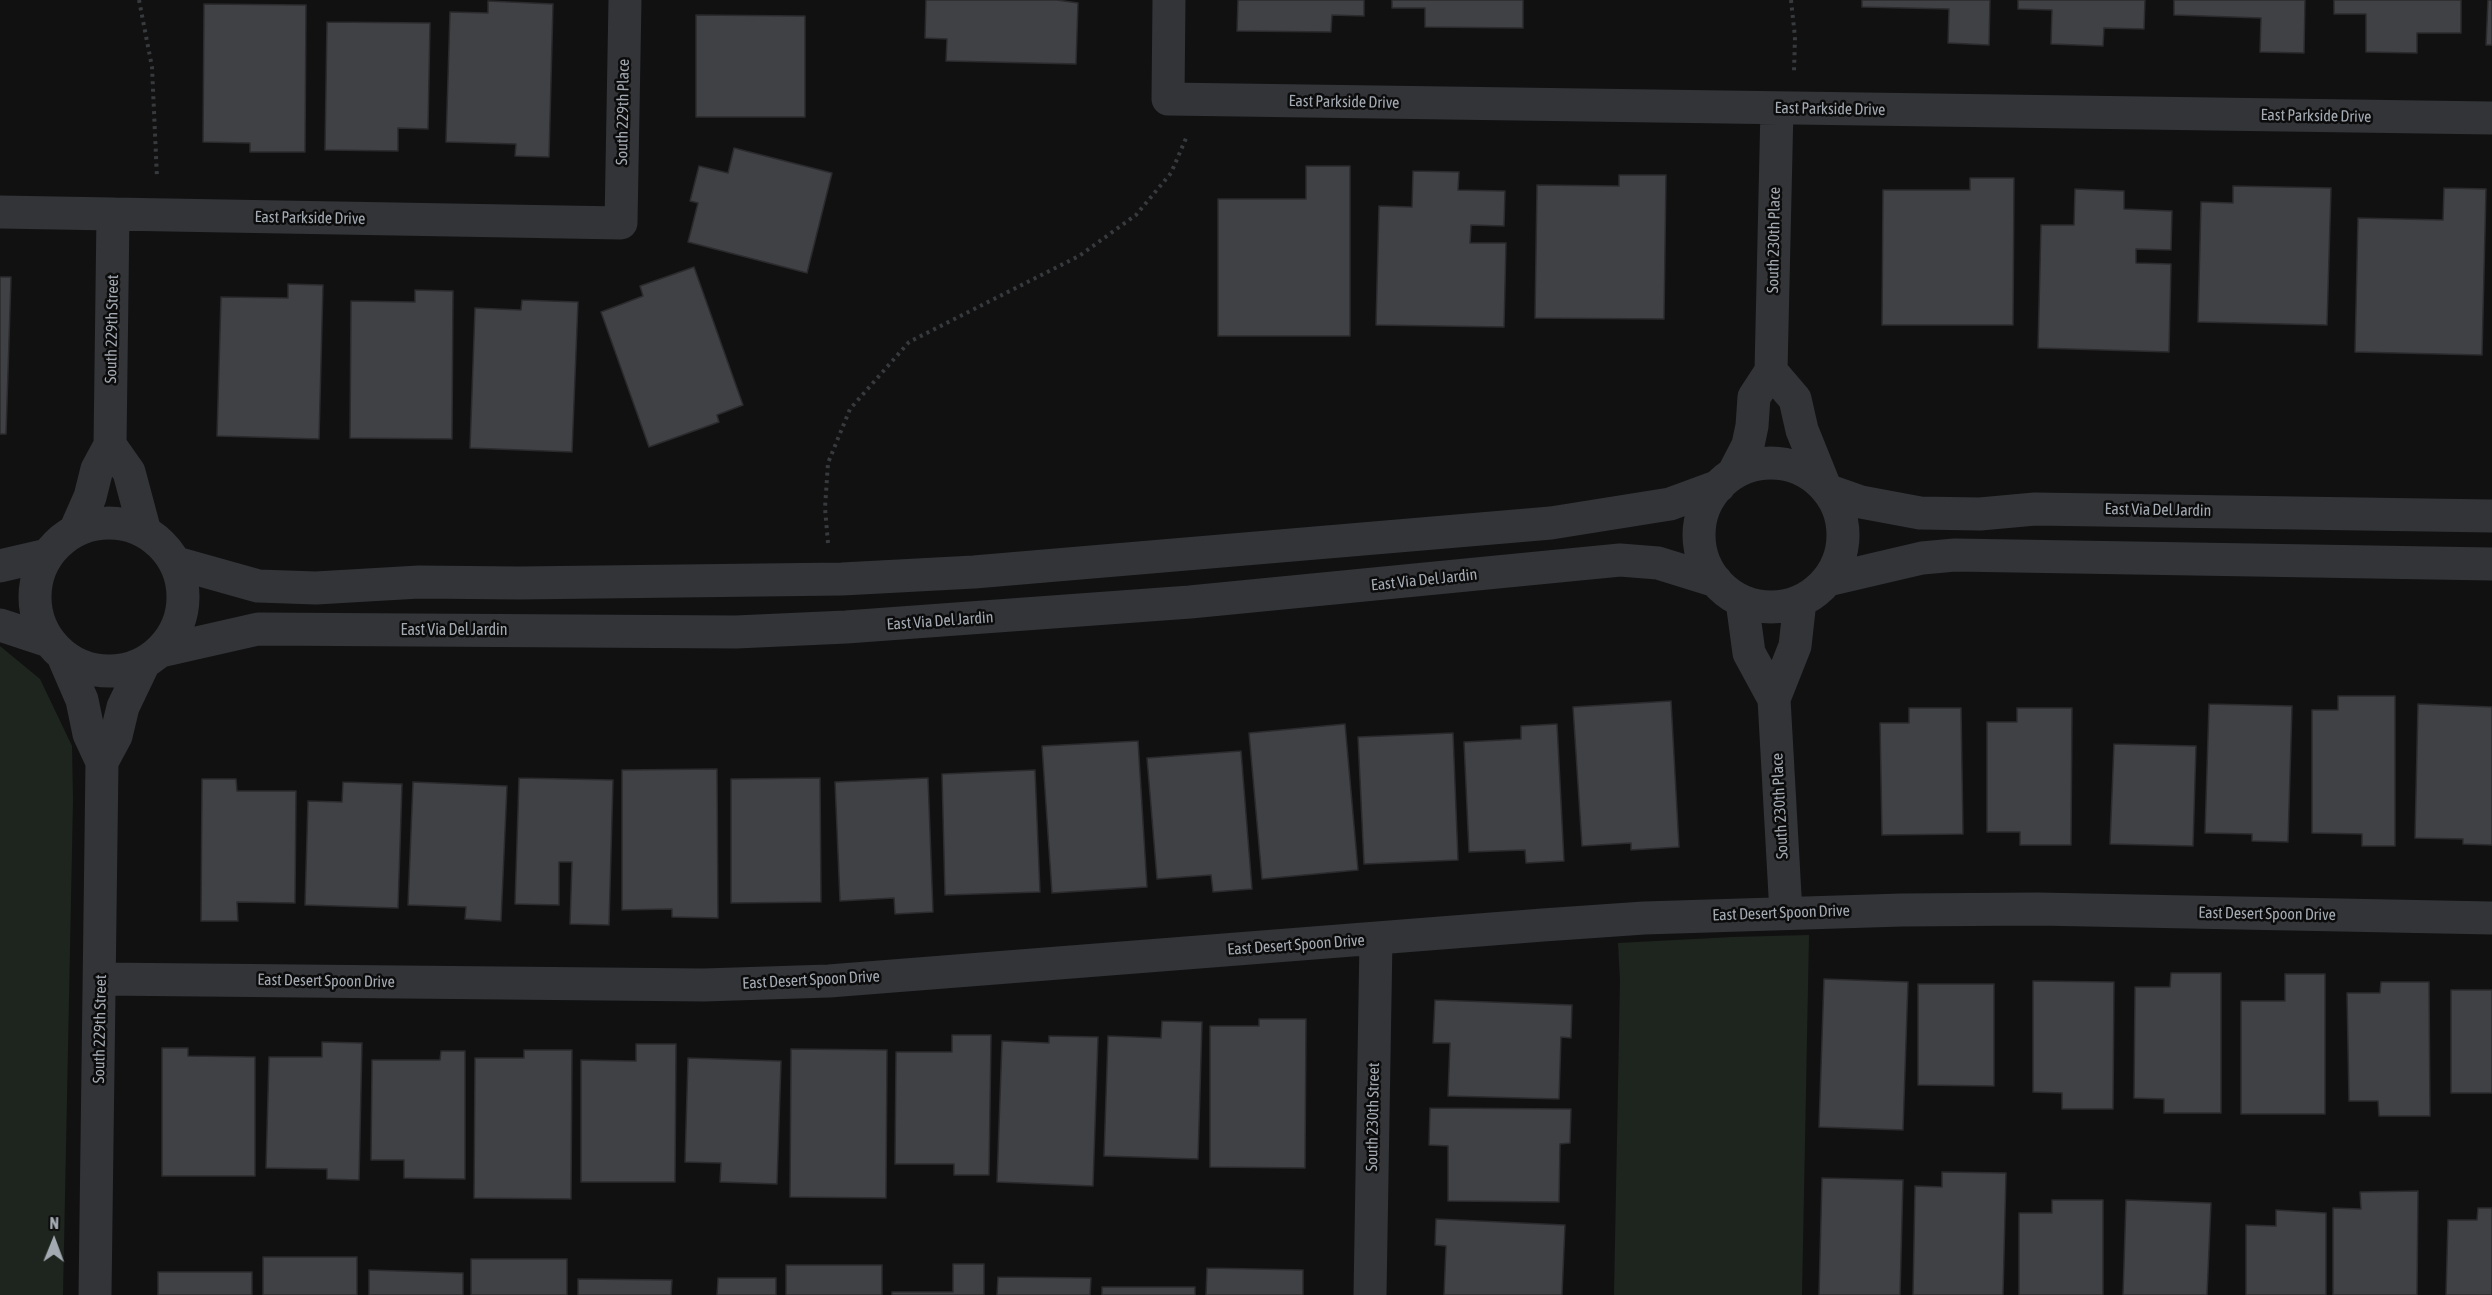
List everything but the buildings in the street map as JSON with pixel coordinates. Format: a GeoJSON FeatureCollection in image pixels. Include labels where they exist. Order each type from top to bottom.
{"type":"FeatureCollection","features":[{"type":"Feature","properties":{"kind":"street","name":"South 229th Place"},"geometry":{"type":"LineString","coordinates":[[621,224],[624,0]]}},
{"type":"Feature","properties":{"kind":"street"},"geometry":{"type":"LineString","coordinates":[[1169,0],[1183,99]]}},
{"type":"Feature","properties":{"kind":"street","name":"East Parkside Drive"},"geometry":{"type":"LineString","coordinates":[[1183,99],[2492,118]]}},
{"type":"Feature","properties":{"kind":"street","name":"South 230th Place"},"geometry":{"type":"LineString","coordinates":[[1772,371],[1785,108]]}},
{"type":"Feature","properties":{"kind":"street","name":"East Parkside Drive"},"geometry":{"type":"LineString","coordinates":[[0,212],[621,224]]}},
{"type":"Feature","properties":{"kind":"street","name":"South 229th Street"},"geometry":{"type":"LineString","coordinates":[[75,531],[90,497],[96,469],[110,445],[113,214]]}},
{"type":"Feature","properties":{"kind":"street"},"geometry":{"type":"LineString","coordinates":[[1772,371],[1794,399],[1802,430],[1826,489],[1837,506],[1842,525],[1843,544],[1838,563],[1828,580],[1815,591],[1800,601],[1781,606],[1761,606],[1742,601],[1716,582],[1705,564],[1699,544],[1700,523],[1707,502],[1726,480],[1748,445],[1754,396],[1772,371]]}},
{"type":"Feature","properties":{"kind":"street"},"geometry":{"type":"LineString","coordinates":[[110,445],[129,472],[145,532]]}},
{"type":"Feature","properties":{"kind":"street"},"geometry":{"type":"LineString","coordinates":[[176,564],[258,586],[316,588],[419,582],[519,584],[830,579],[974,572],[1551,523],[1670,504],[1726,480],[1751,466],[1772,463],[1791,466],[1810,474],[1826,489]]}},
{"type":"Feature","properties":{"kind":"street","name":"East Via Del Jardin"},"geometry":{"type":"LineString","coordinates":[[1826,489],[1861,502],[1920,513],[1980,514],[2035,509],[2492,516]]}},
{"type":"Feature","properties":{"kind":"street"},"geometry":{"type":"LineString","coordinates":[[0,625],[56,649],[82,667],[103,672],[124,670],[153,657],[175,632],[183,609],[183,586],[176,564],[162,545],[145,532],[122,524],[98,523],[75,531],[59,541],[47,555],[38,576],[34,598],[38,621],[56,649]]}},
{"type":"Feature","properties":{"kind":"street"},"geometry":{"type":"LineString","coordinates":[[0,566],[47,555]]}},
{"type":"Feature","properties":{"kind":"street"},"geometry":{"type":"LineString","coordinates":[[1828,580],[1922,558],[1955,555],[2492,564]]}},
{"type":"Feature","properties":{"kind":"street","name":"East Via Del Jardin"},"geometry":{"type":"LineString","coordinates":[[153,657],[258,629],[736,632],[846,627],[1201,601],[1620,560],[1658,563],[1716,582]]}},
{"type":"Feature","properties":{"kind":"street","name":"South 230th Place"},"geometry":{"type":"LineString","coordinates":[[1742,601],[1749,653],[1774,699]]}},
{"type":"Feature","properties":{"kind":"street","name":"South 230th Place"},"geometry":{"type":"LineString","coordinates":[[1786,913],[1774,699],[1795,646],[1800,601]]}},
{"type":"Feature","properties":{"kind":"street","name":"South 229th Street"},"geometry":{"type":"LineString","coordinates":[[56,649],[82,700],[89,734],[102,762],[95,1295]]}},
{"type":"Feature","properties":{"kind":"street","name":"South 229th Street"},"geometry":{"type":"LineString","coordinates":[[102,762],[116,736],[123,707],[153,657]]}},
{"type":"Feature","properties":{"kind":"street","name":"East Desert Spoon Drive"},"geometry":{"type":"LineString","coordinates":[[100,979],[704,985],[829,981],[1554,924],[1786,913],[2038,909],[2492,918]]}},
{"type":"Feature","properties":{"kind":"street","name":"South 230th Street"},"geometry":{"type":"LineString","coordinates":[[1370,1295],[1376,939]]}},
{"type":"Feature","properties":{"kind":"path"},"geometry":{"type":"LineString","coordinates":[[139,0],[152,67],[158,215]]}},
{"type":"Feature","properties":{"kind":"path"},"geometry":{"type":"LineString","coordinates":[[1785,108],[1796,37],[1791,0]]}},
{"type":"Feature","properties":{"kind":"path"},"geometry":{"type":"LineString","coordinates":[[830,579],[825,508],[828,463],[850,409],[909,342],[1079,256],[1136,215],[1171,173],[1185,145],[1183,99]]}},
{"type":"Feature","properties":{"kind":"shaded area"},"geometry":{"type":"Polygon","coordinates":[[[0,646],[40,679],[72,746],[73,800],[63,1295],[0,1295],[0,646]]]}},
{"type":"Feature","properties":{"kind":"shaded area"},"geometry":{"type":"Polygon","coordinates":[[[1809,935],[1802,1295],[1614,1295],[1620,980],[1618,943],[1809,935]]]}}]}
